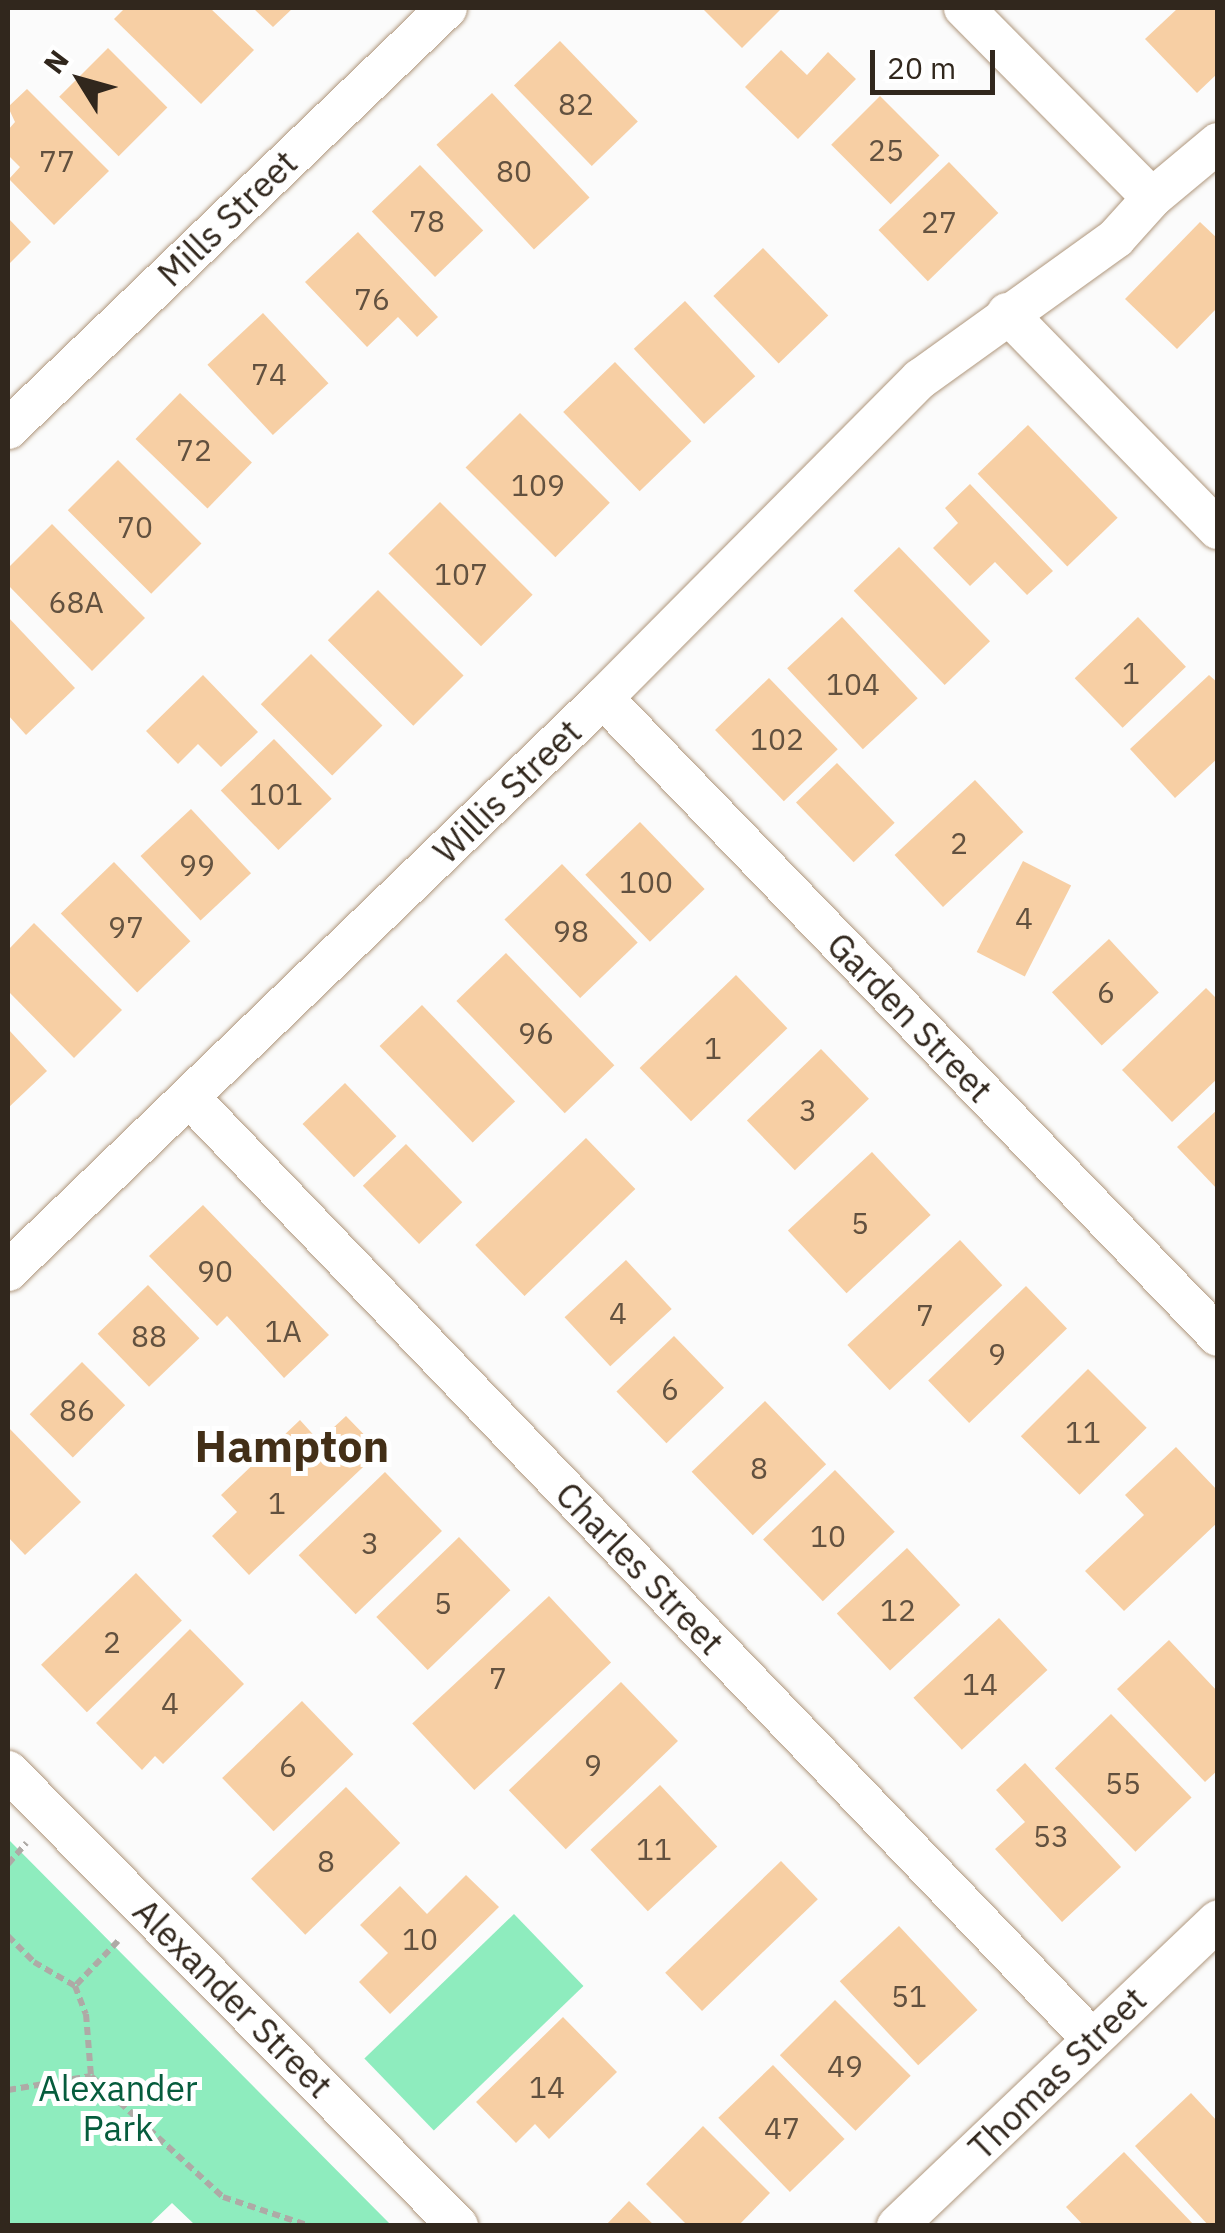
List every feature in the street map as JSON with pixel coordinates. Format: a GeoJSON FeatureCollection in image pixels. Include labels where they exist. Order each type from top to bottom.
{"type":"FeatureCollection","features":[{"type":"Feature","properties":{"kind":"street","name":"Mills Street"},"geometry":{"type":"LineString","coordinates":[[8,428],[446,8]]}},
{"type":"Feature","properties":{"kind":"street"},"geometry":{"type":"LineString","coordinates":[[964,8],[1152,198]]}},
{"type":"Feature","properties":{"kind":"street","name":"Willis Street"},"geometry":{"type":"LineString","coordinates":[[8,1271],[603,698],[880,416],[1007,313],[1116,238],[1152,198],[1218,143]]}},
{"type":"Feature","properties":{"kind":"street"},"geometry":{"type":"LineString","coordinates":[[1007,313],[1218,529]]}},
{"type":"Feature","properties":{"kind":"street","name":"Garden Street"},"geometry":{"type":"LineString","coordinates":[[603,698],[1218,1336]]}},
{"type":"Feature","properties":{"kind":"street","name":"Charles Street"},"geometry":{"type":"LineString","coordinates":[[189,1097],[1092,2039]]}},
{"type":"Feature","properties":{"kind":"street","name":"Alexander Street"},"geometry":{"type":"LineString","coordinates":[[8,1771],[458,2226]]}},
{"type":"Feature","properties":{"kind":"street","name":"Thomas Street"},"geometry":{"type":"LineString","coordinates":[[896,2226],[1218,1920]]}},
{"type":"Feature","properties":{"kind":"path"},"geometry":{"type":"LineString","coordinates":[[75,1986],[146,1910]]}},
{"type":"Feature","properties":{"kind":"path"},"geometry":{"type":"LineString","coordinates":[[8,1936],[34,1962],[75,1986],[86,2014],[91,2076],[223,2197],[310,2226]]}},
{"type":"Feature","properties":{"kind":"path"},"geometry":{"type":"LineString","coordinates":[[8,2090],[91,2076]]}},
{"type":"Feature","properties":{"kind":"green space","name":"Alexander Park"},"geometry":{"type":"Polygon","coordinates":[[[8,1839],[391,2225],[195,2225],[172,2203],[149,2225],[8,2225],[8,1839]]]}},
{"type":"Feature","properties":{"kind":"green space"},"geometry":{"type":"Polygon","coordinates":[[[514,1914],[583,1986],[434,2130],[364,2058],[514,1914]]]}},
{"type":"Feature","properties":{"kind":"building"},"geometry":{"type":"Polygon","coordinates":[[[125,8],[210,8],[254,50],[201,104],[114,19],[125,8]]]}},
{"type":"Feature","properties":{"kind":"building"},"geometry":{"type":"Polygon","coordinates":[[[253,8],[293,8],[273,27],[253,8]]]}},
{"type":"Feature","properties":{"kind":"building"},"geometry":{"type":"Polygon","coordinates":[[[702,8],[782,8],[742,48],[702,8]]]}},
{"type":"Feature","properties":{"kind":"building"},"geometry":{"type":"Polygon","coordinates":[[[1178,8],[1218,8],[1218,73],[1197,93],[1145,39],[1178,8]]]}},
{"type":"Feature","properties":{"kind":"building"},"geometry":{"type":"Polygon","coordinates":[[[560,41],[638,122],[592,166],[514,85],[560,41]]]}},
{"type":"Feature","properties":{"kind":"building"},"geometry":{"type":"Polygon","coordinates":[[[108,48],[167,107],[119,156],[59,97],[108,48]]]}},
{"type":"Feature","properties":{"kind":"building"},"geometry":{"type":"Polygon","coordinates":[[[781,50],[807,75],[828,52],[856,79],[798,139],[745,87],[781,50]]]}},
{"type":"Feature","properties":{"kind":"building"},"geometry":{"type":"Polygon","coordinates":[[[27,89],[109,171],[54,225],[9,179],[20,167],[8,155],[8,130],[15,122],[8,107],[27,89]]]}},
{"type":"Feature","properties":{"kind":"building"},"geometry":{"type":"Polygon","coordinates":[[[492,93],[590,198],[534,249],[436,145],[492,93]]]}},
{"type":"Feature","properties":{"kind":"building"},"geometry":{"type":"Polygon","coordinates":[[[880,96],[939,155],[891,204],[831,145],[880,96]]]}},
{"type":"Feature","properties":{"kind":"building"},"geometry":{"type":"Polygon","coordinates":[[[949,162],[998,213],[928,281],[879,230],[949,162]]]}},
{"type":"Feature","properties":{"kind":"building"},"geometry":{"type":"Polygon","coordinates":[[[420,165],[483,230],[435,277],[372,212],[420,165]]]}},
{"type":"Feature","properties":{"kind":"building"},"geometry":{"type":"Polygon","coordinates":[[[8,218],[31,242],[8,265],[8,218]]]}},
{"type":"Feature","properties":{"kind":"building"},"geometry":{"type":"Polygon","coordinates":[[[1200,222],[1218,239],[1218,307],[1177,349],[1125,299],[1200,222]]]}},
{"type":"Feature","properties":{"kind":"building"},"geometry":{"type":"Polygon","coordinates":[[[358,232],[438,317],[417,337],[398,317],[367,347],[305,282],[358,232]]]}},
{"type":"Feature","properties":{"kind":"building"},"geometry":{"type":"Polygon","coordinates":[[[763,248],[828,316],[779,364],[713,296],[763,248]]]}},
{"type":"Feature","properties":{"kind":"building"},"geometry":{"type":"Polygon","coordinates":[[[685,301],[755,376],[704,424],[634,349],[685,301]]]}},
{"type":"Feature","properties":{"kind":"building"},"geometry":{"type":"Polygon","coordinates":[[[263,313],[328,383],[273,435],[207,365],[263,313]]]}},
{"type":"Feature","properties":{"kind":"building"},"geometry":{"type":"Polygon","coordinates":[[[615,362],[691,441],[640,491],[563,412],[615,362]]]}},
{"type":"Feature","properties":{"kind":"building"},"geometry":{"type":"Polygon","coordinates":[[[180,393],[252,462],[207,509],[136,439],[180,393]]]}},
{"type":"Feature","properties":{"kind":"building"},"geometry":{"type":"Polygon","coordinates":[[[520,413],[610,503],[555,557],[466,467],[520,413]]]}},
{"type":"Feature","properties":{"kind":"building"},"geometry":{"type":"Polygon","coordinates":[[[1028,425],[1118,518],[1067,566],[978,474],[1028,425]]]}},
{"type":"Feature","properties":{"kind":"building"},"geometry":{"type":"Polygon","coordinates":[[[118,460],[201,543],[151,594],[68,510],[118,460]]]}},
{"type":"Feature","properties":{"kind":"building"},"geometry":{"type":"Polygon","coordinates":[[[970,484],[1053,571],[1027,595],[995,562],[970,586],[933,548],[958,523],[945,508],[970,484]]]}},
{"type":"Feature","properties":{"kind":"building"},"geometry":{"type":"Polygon","coordinates":[[[440,502],[533,595],[481,646],[388,554],[440,502]]]}},
{"type":"Feature","properties":{"kind":"building"},"geometry":{"type":"Polygon","coordinates":[[[52,524],[145,618],[92,671],[8,585],[8,568],[52,524]]]}},
{"type":"Feature","properties":{"kind":"building"},"geometry":{"type":"Polygon","coordinates":[[[899,547],[990,641],[945,685],[854,591],[899,547]]]}},
{"type":"Feature","properties":{"kind":"building"},"geometry":{"type":"Polygon","coordinates":[[[378,590],[464,676],[413,726],[328,640],[378,590]]]}},
{"type":"Feature","properties":{"kind":"building"},"geometry":{"type":"Polygon","coordinates":[[[8,617],[75,688],[26,735],[8,715],[8,617]]]}},
{"type":"Feature","properties":{"kind":"building"},"geometry":{"type":"Polygon","coordinates":[[[842,617],[918,698],[863,749],[787,668],[842,617]]]}},
{"type":"Feature","properties":{"kind":"building"},"geometry":{"type":"Polygon","coordinates":[[[1138,617],[1186,667],[1123,728],[1075,678],[1138,617]]]}},
{"type":"Feature","properties":{"kind":"building"},"geometry":{"type":"Polygon","coordinates":[[[311,654],[382,725],[332,776],[261,704],[311,654]]]}},
{"type":"Feature","properties":{"kind":"building"},"geometry":{"type":"Polygon","coordinates":[[[203,675],[258,732],[221,767],[198,744],[178,764],[146,731],[203,675]]]}},
{"type":"Feature","properties":{"kind":"building"},"geometry":{"type":"Polygon","coordinates":[[[1209,675],[1218,683],[1218,758],[1175,798],[1130,749],[1209,675]]]}},
{"type":"Feature","properties":{"kind":"building"},"geometry":{"type":"Polygon","coordinates":[[[769,678],[838,749],[784,801],[715,730],[769,678]]]}},
{"type":"Feature","properties":{"kind":"building"},"geometry":{"type":"Polygon","coordinates":[[[274,739],[332,799],[278,850],[221,790],[274,739]]]}},
{"type":"Feature","properties":{"kind":"building"},"geometry":{"type":"Polygon","coordinates":[[[837,763],[895,823],[854,862],[796,803],[837,763]]]}},
{"type":"Feature","properties":{"kind":"building"},"geometry":{"type":"Polygon","coordinates":[[[975,780],[1023,832],[943,907],[895,855],[975,780]]]}},
{"type":"Feature","properties":{"kind":"building"},"geometry":{"type":"Polygon","coordinates":[[[191,809],[251,873],[201,920],[141,856],[191,809]]]}},
{"type":"Feature","properties":{"kind":"building"},"geometry":{"type":"Polygon","coordinates":[[[640,822],[705,889],[650,942],[585,875],[640,822]]]}},
{"type":"Feature","properties":{"kind":"building"},"geometry":{"type":"Polygon","coordinates":[[[1023,861],[1071,886],[1025,976],[977,952],[1023,861]]]}},
{"type":"Feature","properties":{"kind":"building"},"geometry":{"type":"Polygon","coordinates":[[[114,862],[190,941],[137,993],[61,913],[114,862]]]}},
{"type":"Feature","properties":{"kind":"building"},"geometry":{"type":"Polygon","coordinates":[[[562,864],[638,942],[580,998],[504,920],[562,864]]]}},
{"type":"Feature","properties":{"kind":"building"},"geometry":{"type":"Polygon","coordinates":[[[34,923],[122,1010],[74,1058],[8,991],[8,950],[34,923]]]}},
{"type":"Feature","properties":{"kind":"building"},"geometry":{"type":"Polygon","coordinates":[[[1109,939],[1159,992],[1102,1046],[1052,992],[1109,939]]]}},
{"type":"Feature","properties":{"kind":"building"},"geometry":{"type":"Polygon","coordinates":[[[506,953],[614,1065],[565,1113],[456,1001],[506,953]]]}},
{"type":"Feature","properties":{"kind":"building"},"geometry":{"type":"Polygon","coordinates":[[[736,975],[787,1028],[691,1121],[640,1068],[736,975]]]}},
{"type":"Feature","properties":{"kind":"building"},"geometry":{"type":"Polygon","coordinates":[[[1206,988],[1218,1000],[1218,1078],[1172,1122],[1122,1070],[1206,988]]]}},
{"type":"Feature","properties":{"kind":"building"},"geometry":{"type":"Polygon","coordinates":[[[422,1005],[515,1101],[473,1142],[380,1046],[422,1005]]]}},
{"type":"Feature","properties":{"kind":"building"},"geometry":{"type":"Polygon","coordinates":[[[8,1029],[47,1071],[8,1108],[8,1029]]]}},
{"type":"Feature","properties":{"kind":"building"},"geometry":{"type":"Polygon","coordinates":[[[821,1049],[869,1099],[795,1170],[747,1121],[821,1049]]]}},
{"type":"Feature","properties":{"kind":"building"},"geometry":{"type":"Polygon","coordinates":[[[345,1083],[396,1136],[354,1177],[303,1124],[345,1083]]]}},
{"type":"Feature","properties":{"kind":"building"},"geometry":{"type":"Polygon","coordinates":[[[1218,1109],[1218,1190],[1177,1147],[1218,1109]]]}},
{"type":"Feature","properties":{"kind":"building"},"geometry":{"type":"Polygon","coordinates":[[[586,1138],[635,1189],[525,1296],[475,1245],[586,1138]]]}},
{"type":"Feature","properties":{"kind":"building"},"geometry":{"type":"Polygon","coordinates":[[[406,1144],[462,1202],[419,1244],[363,1186],[406,1144]]]}},
{"type":"Feature","properties":{"kind":"building"},"geometry":{"type":"Polygon","coordinates":[[[872,1152],[931,1215],[847,1293],[788,1230],[872,1152]]]}},
{"type":"Feature","properties":{"kind":"building"},"geometry":{"type":"Polygon","coordinates":[[[203,1205],[329,1335],[284,1378],[227,1316],[217,1326],[149,1256],[203,1205]]]}},
{"type":"Feature","properties":{"kind":"building"},"geometry":{"type":"Polygon","coordinates":[[[960,1240],[1002,1285],[890,1390],[847,1345],[960,1240]]]}},
{"type":"Feature","properties":{"kind":"building"},"geometry":{"type":"Polygon","coordinates":[[[626,1260],[672,1309],[610,1366],[565,1317],[626,1260]]]}},
{"type":"Feature","properties":{"kind":"building"},"geometry":{"type":"Polygon","coordinates":[[[148,1285],[199,1338],[149,1387],[98,1334],[148,1285]]]}},
{"type":"Feature","properties":{"kind":"building"},"geometry":{"type":"Polygon","coordinates":[[[1026,1286],[1067,1328],[969,1423],[928,1380],[1026,1286]]]}},
{"type":"Feature","properties":{"kind":"building"},"geometry":{"type":"Polygon","coordinates":[[[674,1336],[724,1388],[666,1443],[616,1392],[674,1336]]]}},
{"type":"Feature","properties":{"kind":"building"},"geometry":{"type":"Polygon","coordinates":[[[82,1362],[125,1405],[73,1457],[30,1414],[82,1362]]]}},
{"type":"Feature","properties":{"kind":"building"},"geometry":{"type":"Polygon","coordinates":[[[1088,1369],[1147,1428],[1080,1495],[1021,1436],[1088,1369]]]}},
{"type":"Feature","properties":{"kind":"building"},"geometry":{"type":"Polygon","coordinates":[[[765,1401],[826,1464],[753,1535],[692,1472],[765,1401]]]}},
{"type":"Feature","properties":{"kind":"building"},"geometry":{"type":"Polygon","coordinates":[[[346,1416],[380,1451],[249,1575],[212,1536],[237,1512],[221,1495],[300,1420],[319,1441],[346,1416]]]}},
{"type":"Feature","properties":{"kind":"building"},"geometry":{"type":"Polygon","coordinates":[[[8,1427],[81,1502],[25,1555],[8,1537],[8,1427]]]}},
{"type":"Feature","properties":{"kind":"building"},"geometry":{"type":"Polygon","coordinates":[[[1176,1447],[1218,1491],[1218,1522],[1124,1611],[1085,1571],[1144,1515],[1125,1495],[1176,1447]]]}},
{"type":"Feature","properties":{"kind":"building"},"geometry":{"type":"Polygon","coordinates":[[[835,1470],[895,1532],[823,1601],[763,1539],[835,1470]]]}},
{"type":"Feature","properties":{"kind":"building"},"geometry":{"type":"Polygon","coordinates":[[[385,1472],[442,1531],[356,1614],[299,1555],[385,1472]]]}},
{"type":"Feature","properties":{"kind":"building"},"geometry":{"type":"Polygon","coordinates":[[[459,1537],[510,1590],[428,1670],[376,1617],[459,1537]]]}},
{"type":"Feature","properties":{"kind":"building"},"geometry":{"type":"Polygon","coordinates":[[[907,1548],[960,1605],[890,1671],[837,1613],[907,1548]]]}},
{"type":"Feature","properties":{"kind":"building"},"geometry":{"type":"Polygon","coordinates":[[[136,1573],[182,1620],[87,1712],[41,1665],[136,1573]]]}},
{"type":"Feature","properties":{"kind":"building"},"geometry":{"type":"Polygon","coordinates":[[[549,1596],[611,1663],[474,1790],[412,1724],[549,1596]]]}},
{"type":"Feature","properties":{"kind":"building"},"geometry":{"type":"Polygon","coordinates":[[[999,1618],[1047,1670],[962,1750],[913,1698],[999,1618]]]}},
{"type":"Feature","properties":{"kind":"building"},"geometry":{"type":"Polygon","coordinates":[[[190,1629],[244,1684],[163,1764],[155,1756],[142,1770],[96,1723],[190,1629]]]}},
{"type":"Feature","properties":{"kind":"building"},"geometry":{"type":"Polygon","coordinates":[[[1169,1640],[1218,1692],[1218,1770],[1205,1782],[1117,1689],[1169,1640]]]}},
{"type":"Feature","properties":{"kind":"building"},"geometry":{"type":"Polygon","coordinates":[[[621,1682],[678,1741],[566,1849],[509,1790],[621,1682]]]}},
{"type":"Feature","properties":{"kind":"building"},"geometry":{"type":"Polygon","coordinates":[[[302,1701],[353,1754],[274,1831],[222,1778],[302,1701]]]}},
{"type":"Feature","properties":{"kind":"building"},"geometry":{"type":"Polygon","coordinates":[[[1111,1714],[1192,1797],[1135,1852],[1055,1768],[1111,1714]]]}},
{"type":"Feature","properties":{"kind":"building"},"geometry":{"type":"Polygon","coordinates":[[[1025,1763],[1121,1867],[1062,1922],[995,1849],[1025,1822],[996,1790],[1025,1763]]]}},
{"type":"Feature","properties":{"kind":"building"},"geometry":{"type":"Polygon","coordinates":[[[660,1785],[717,1846],[648,1911],[591,1850],[660,1785]]]}},
{"type":"Feature","properties":{"kind":"building"},"geometry":{"type":"Polygon","coordinates":[[[346,1787],[400,1843],[305,1935],[251,1879],[346,1787]]]}},
{"type":"Feature","properties":{"kind":"building"},"geometry":{"type":"Polygon","coordinates":[[[781,1861],[818,1899],[702,2011],[665,1973],[781,1861]]]}},
{"type":"Feature","properties":{"kind":"building"},"geometry":{"type":"Polygon","coordinates":[[[466,1875],[499,1907],[390,2014],[359,1982],[388,1953],[360,1925],[400,1886],[427,1914],[466,1875]]]}},
{"type":"Feature","properties":{"kind":"building"},"geometry":{"type":"Polygon","coordinates":[[[899,1926],[977,2010],[918,2065],[840,1981],[899,1926]]]}},
{"type":"Feature","properties":{"kind":"building"},"geometry":{"type":"Polygon","coordinates":[[[835,2000],[911,2076],[856,2131],[780,2055],[835,2000]]]}},
{"type":"Feature","properties":{"kind":"building"},"geometry":{"type":"Polygon","coordinates":[[[563,2017],[617,2072],[549,2139],[535,2124],[516,2143],[476,2102],[563,2017]]]}},
{"type":"Feature","properties":{"kind":"building"},"geometry":{"type":"Polygon","coordinates":[[[773,2065],[845,2139],[790,2192],[718,2118],[773,2065]]]}},
{"type":"Feature","properties":{"kind":"building"},"geometry":{"type":"Polygon","coordinates":[[[1191,2093],[1218,2122],[1218,2226],[1209,2226],[1135,2146],[1191,2093]]]}},
{"type":"Feature","properties":{"kind":"building"},"geometry":{"type":"Polygon","coordinates":[[[703,2126],[770,2193],[738,2226],[688,2226],[646,2184],[703,2126]]]}},
{"type":"Feature","properties":{"kind":"building"},"geometry":{"type":"Polygon","coordinates":[[[1124,2152],[1195,2226],[1084,2226],[1066,2207],[1124,2152]]]}},
{"type":"Feature","properties":{"kind":"building"},"geometry":{"type":"Polygon","coordinates":[[[629,2201],[655,2226],[605,2226],[629,2201]]]}},
{"type":"Feature","properties":{"kind":"district","name":"Hampton"},"geometry":{"type":"Point","coordinates":[292,1446]}}]}
